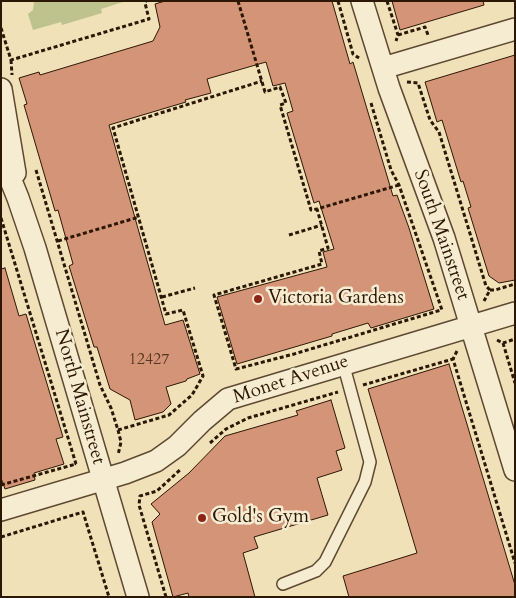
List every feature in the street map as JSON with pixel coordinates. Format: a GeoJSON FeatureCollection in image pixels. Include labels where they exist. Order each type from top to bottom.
{"type":"FeatureCollection","features":[{"type":"Feature","properties":{"kind":"street","name":"South Mainstreet"},"geometry":{"type":"LineString","coordinates":[[362,1],[383,68],[444,238],[515,470]]}},
{"type":"Feature","properties":{"kind":"street"},"geometry":{"type":"LineString","coordinates":[[383,68],[515,29]]}},
{"type":"Feature","properties":{"kind":"street","name":"North Mainstreet"},"geometry":{"type":"LineString","coordinates":[[7,86],[18,198]]}},
{"type":"Feature","properties":{"kind":"street","name":"North Mainstreet"},"geometry":{"type":"LineString","coordinates":[[1,156],[35,248],[138,597]]}},
{"type":"Feature","properties":{"kind":"street","name":"Monet Avenue"},"geometry":{"type":"LineString","coordinates":[[1,510],[141,467],[167,454],[228,399],[515,312]]}},
{"type":"Feature","properties":{"kind":"lane"},"geometry":{"type":"LineString","coordinates":[[282,584],[316,571],[326,562],[365,482],[370,462],[344,363]]}},
{"type":"Feature","properties":{"kind":"path"},"geometry":{"type":"LineString","coordinates":[[11,60],[150,19],[146,1]]}},
{"type":"Feature","properties":{"kind":"path"},"geometry":{"type":"LineString","coordinates":[[238,1],[265,92],[280,87],[286,104],[280,105],[311,210],[400,185]]}},
{"type":"Feature","properties":{"kind":"path"},"geometry":{"type":"LineString","coordinates":[[338,1],[354,54],[359,58]]}},
{"type":"Feature","properties":{"kind":"path"},"geometry":{"type":"LineString","coordinates":[[387,1],[398,35],[394,47]]}},
{"type":"Feature","properties":{"kind":"path"},"geometry":{"type":"LineString","coordinates":[[1,28],[11,60],[7,86]]}},
{"type":"Feature","properties":{"kind":"path"},"geometry":{"type":"LineString","coordinates":[[118,430],[169,415],[192,395],[203,376],[183,310],[166,314],[113,128],[262,81]]}},
{"type":"Feature","properties":{"kind":"path"},"geometry":{"type":"LineString","coordinates":[[406,82],[418,83],[430,120],[439,132],[486,286],[490,290],[495,290],[515,284]]}},
{"type":"Feature","properties":{"kind":"path"},"geometry":{"type":"LineString","coordinates":[[369,94],[392,170],[400,185],[442,310]]}},
{"type":"Feature","properties":{"kind":"path"},"geometry":{"type":"LineString","coordinates":[[36,170],[100,385],[111,408],[118,430],[121,442],[118,456]]}},
{"type":"Feature","properties":{"kind":"path"},"geometry":{"type":"LineString","coordinates":[[317,209],[328,248],[319,251],[322,264],[214,295],[236,369],[294,354],[442,310],[449,313]]}},
{"type":"Feature","properties":{"kind":"path"},"geometry":{"type":"LineString","coordinates":[[58,241],[139,217]]}},
{"type":"Feature","properties":{"kind":"path"},"geometry":{"type":"LineString","coordinates":[[1,218],[76,464],[1,486]]}},
{"type":"Feature","properties":{"kind":"path"},"geometry":{"type":"LineString","coordinates":[[289,235],[322,226]]}},
{"type":"Feature","properties":{"kind":"path"},"geometry":{"type":"LineString","coordinates":[[162,297],[195,288]]}},
{"type":"Feature","properties":{"kind":"path"},"geometry":{"type":"LineString","coordinates":[[482,304],[490,290]]}},
{"type":"Feature","properties":{"kind":"path"},"geometry":{"type":"LineString","coordinates":[[492,337],[503,343],[515,382]]}},
{"type":"Feature","properties":{"kind":"path"},"geometry":{"type":"LineString","coordinates":[[503,343],[515,339]]}},
{"type":"Feature","properties":{"kind":"path"},"geometry":{"type":"LineString","coordinates":[[205,448],[226,430],[248,418],[453,359],[515,563]]}},
{"type":"Feature","properties":{"kind":"path"},"geometry":{"type":"LineString","coordinates":[[140,496],[157,491],[185,466]]}},
{"type":"Feature","properties":{"kind":"path"},"geometry":{"type":"LineString","coordinates":[[132,490],[140,496]]}},
{"type":"Feature","properties":{"kind":"path"},"geometry":{"type":"LineString","coordinates":[[140,496],[139,505],[166,597]]}},
{"type":"Feature","properties":{"kind":"path"},"geometry":{"type":"LineString","coordinates":[[82,506],[109,597]]}},
{"type":"Feature","properties":{"kind":"path"},"geometry":{"type":"LineString","coordinates":[[1,537],[83,512]]}},
{"type":"Feature","properties":{"kind":"green space"},"geometry":{"type":"Polygon","coordinates":[[[34,1],[126,1],[101,9],[102,13],[62,25],[61,22],[33,30],[28,14],[33,10],[34,1]]]}},
{"type":"Feature","properties":{"kind":"building"},"geometry":{"type":"Polygon","coordinates":[[[165,1],[332,1],[350,64],[353,62],[393,196],[397,195],[409,228],[434,309],[371,328],[368,323],[332,334],[332,336],[237,364],[217,297],[327,267],[323,252],[334,249],[319,201],[314,203],[287,113],[293,111],[285,83],[273,86],[266,62],[207,79],[211,93],[109,125],[165,325],[183,320],[200,374],[186,381],[166,387],[171,404],[163,412],[135,420],[130,400],[110,389],[97,347],[94,347],[69,266],[73,264],[58,210],[55,211],[24,105],[27,104],[19,78],[39,72],[40,75],[153,41],[160,27],[155,4],[165,1]]]}},
{"type":"Feature","properties":{"kind":"building"},"geometry":{"type":"Polygon","coordinates":[[[392,1],[483,1],[484,5],[400,30],[392,1]]]}},
{"type":"Feature","properties":{"kind":"building"},"geometry":{"type":"Polygon","coordinates":[[[515,55],[515,280],[499,283],[489,276],[468,208],[471,207],[463,181],[461,182],[442,120],[437,122],[425,82],[515,55]]]}},
{"type":"Feature","properties":{"kind":"building"},"geometry":{"type":"Polygon","coordinates":[[[5,268],[19,316],[26,314],[63,437],[56,439],[64,464],[34,473],[35,480],[5,489],[1,478],[1,269],[5,268]]]}},
{"type":"Feature","properties":{"kind":"building"},"geometry":{"type":"Polygon","coordinates":[[[449,364],[515,585],[515,597],[349,597],[343,576],[417,553],[368,389],[449,364]]]}},
{"type":"Feature","properties":{"kind":"building"},"geometry":{"type":"Polygon","coordinates":[[[331,400],[345,448],[336,451],[342,470],[317,478],[328,515],[254,537],[258,548],[243,553],[255,597],[189,597],[188,593],[173,597],[152,522],[160,514],[151,504],[189,473],[225,436],[298,415],[296,411],[331,400]]]}},
{"type":"Feature","properties":{"kind":"place","name":"Victoria Gardens"},"geometry":{"type":"Point","coordinates":[258,299]}},
{"type":"Feature","properties":{"kind":"place","name":"Gold's Gym"},"geometry":{"type":"Point","coordinates":[202,518]}}]}
